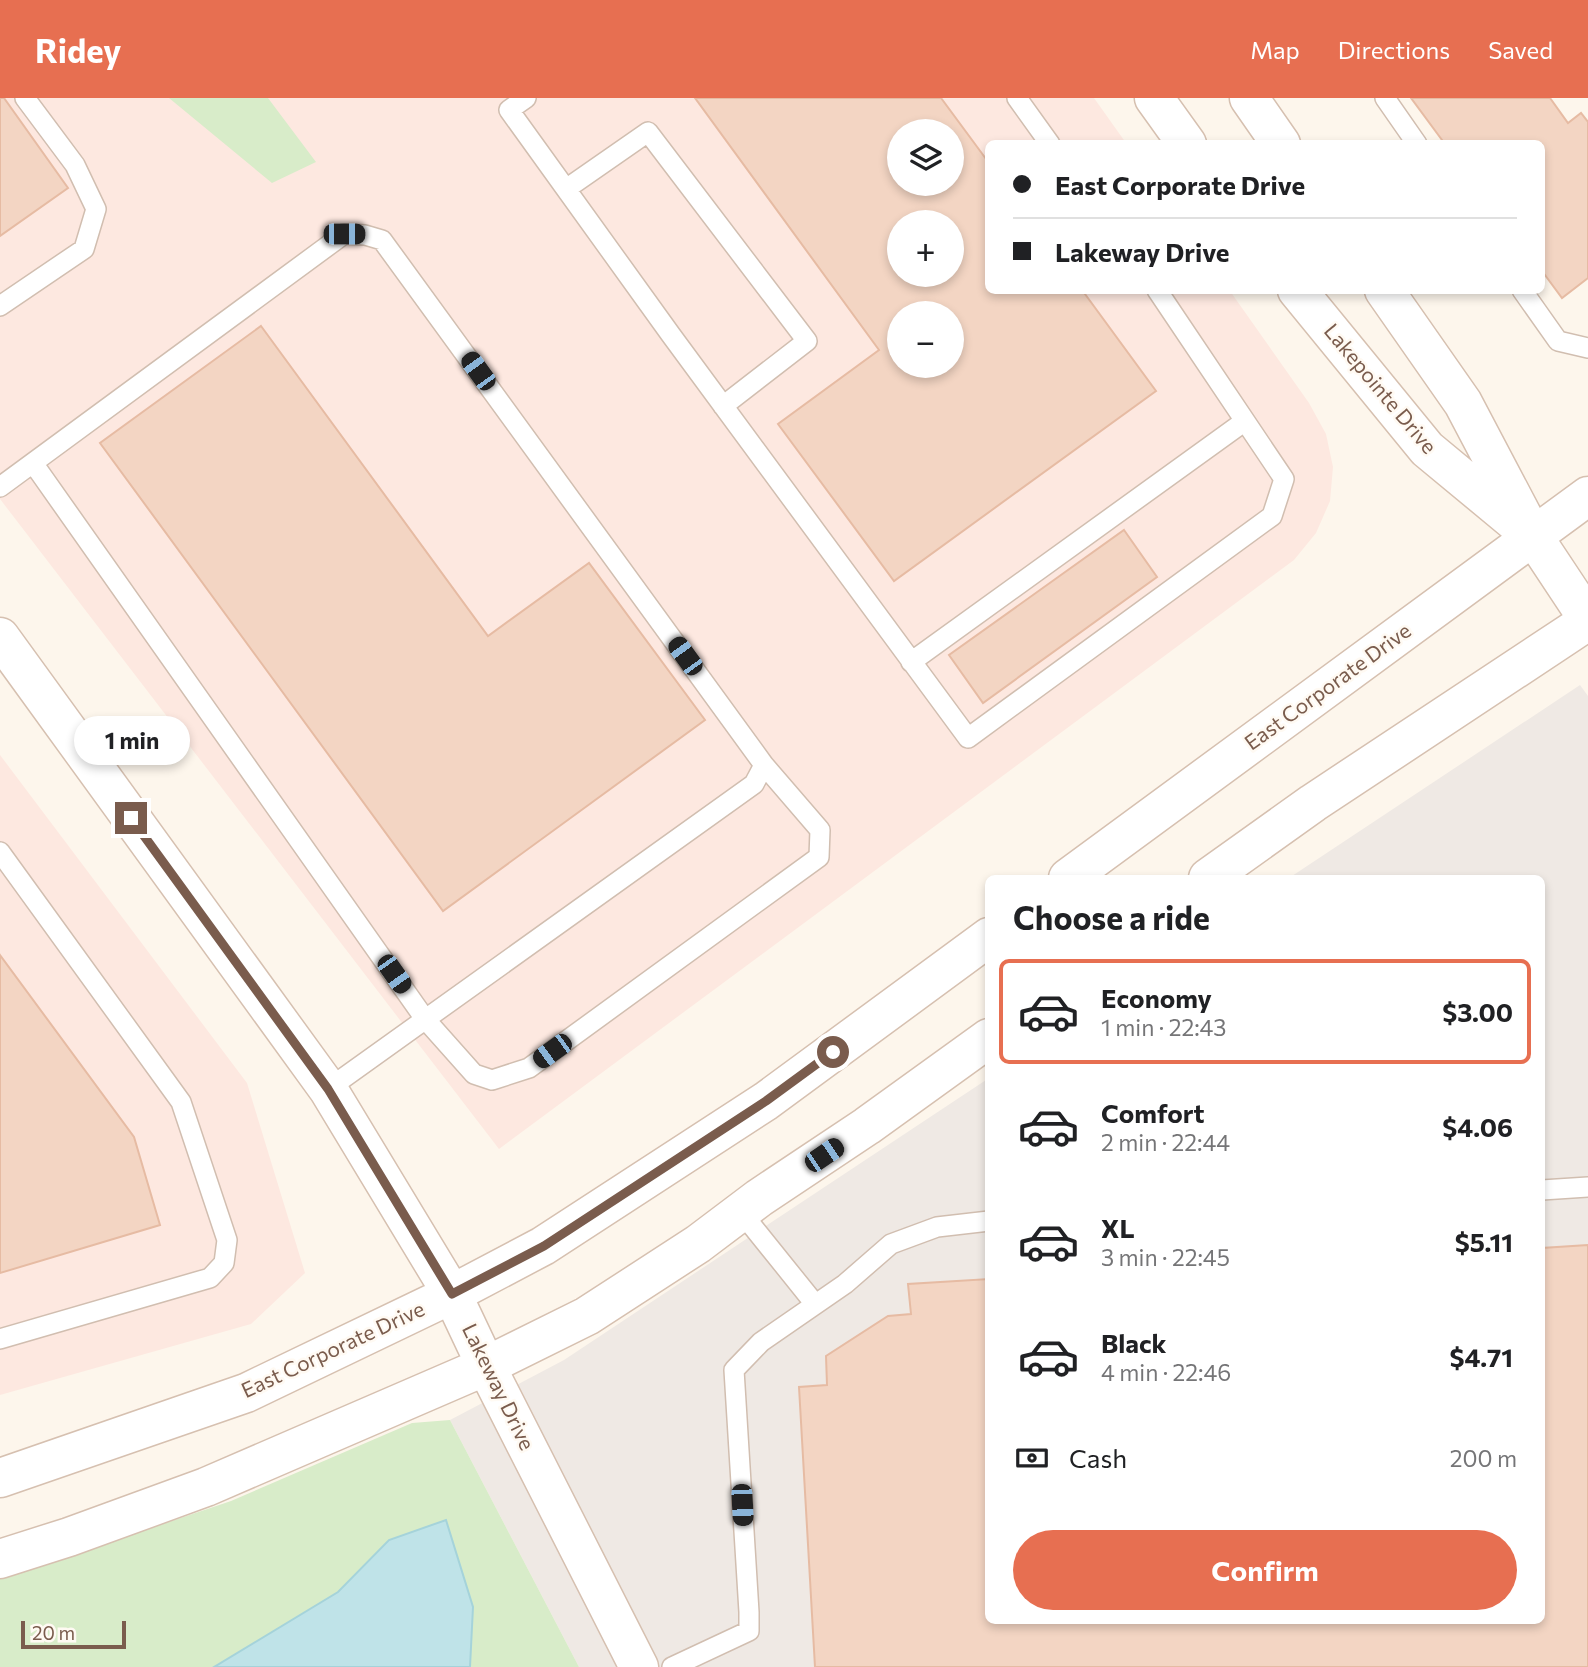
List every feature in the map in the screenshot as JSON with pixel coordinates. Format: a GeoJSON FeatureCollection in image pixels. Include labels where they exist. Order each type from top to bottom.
{"type":"FeatureCollection","features":[{"type":"Feature","properties":{"kind":"street"},"geometry":{"type":"LineString","coordinates":[[1154,98],[1184,140]]}},
{"type":"Feature","properties":{"kind":"street"},"geometry":{"type":"LineString","coordinates":[[1249,98],[1278,140]]}},
{"type":"Feature","properties":{"kind":"street","name":"Lakepointe Drive"},"geometry":{"type":"LineString","coordinates":[[1300,294],[1427,449],[1533,537]]}},
{"type":"Feature","properties":{"kind":"street","name":"Lakepointe Drive"},"geometry":{"type":"LineString","coordinates":[[1387,294],[1463,403],[1533,537],[1588,620]]}},
{"type":"Feature","properties":{"kind":"street","name":"East Corporate Drive"},"geometry":{"type":"LineString","coordinates":[[1072,875],[1588,496]]}},
{"type":"Feature","properties":{"kind":"street"},"geometry":{"type":"LineString","coordinates":[[1212,875],[1313,803],[1588,620]]}},
{"type":"Feature","properties":{"kind":"street","name":"Lakeway Drive"},"geometry":{"type":"LineString","coordinates":[[0,637],[328,1089],[452,1294],[639,1667]]}},
{"type":"Feature","properties":{"kind":"street","name":"East Corporate Drive"},"geometry":{"type":"LineString","coordinates":[[0,1478],[246,1393],[452,1294],[544,1246],[754,1109],[985,940]]}},
{"type":"Feature","properties":{"kind":"street"},"geometry":{"type":"LineString","coordinates":[[0,1559],[69,1538],[206,1487],[486,1366],[587,1316],[698,1244],[759,1198],[867,1126],[985,1041]]}},
{"type":"Feature","properties":{"kind":"lane"},"geometry":{"type":"LineString","coordinates":[[0,306],[84,249],[96,209],[75,165],[25,98]]}},
{"type":"Feature","properties":{"kind":"lane"},"geometry":{"type":"LineString","coordinates":[[526,98],[509,110],[968,738],[1272,516],[1284,479],[1160,294]]}},
{"type":"Feature","properties":{"kind":"lane"},"geometry":{"type":"LineString","coordinates":[[1017,98],[1047,140]]}},
{"type":"Feature","properties":{"kind":"lane"},"geometry":{"type":"LineString","coordinates":[[1385,98],[1415,140]]}},
{"type":"Feature","properties":{"kind":"lane"},"geometry":{"type":"LineString","coordinates":[[566,189],[648,132],[807,341],[723,406]]}},
{"type":"Feature","properties":{"kind":"lane"},"geometry":{"type":"LineString","coordinates":[[0,487],[344,234],[365,235],[382,240],[764,765],[820,830],[818,857],[530,1068],[492,1080],[474,1074],[425,1019],[33,463]]}},
{"type":"Feature","properties":{"kind":"lane"},"geometry":{"type":"LineString","coordinates":[[1525,294],[1558,341],[1588,348]]}},
{"type":"Feature","properties":{"kind":"lane"},"geometry":{"type":"LineString","coordinates":[[911,662],[1245,421]]}},
{"type":"Feature","properties":{"kind":"lane"},"geometry":{"type":"LineString","coordinates":[[328,1089],[754,784],[764,765]]}},
{"type":"Feature","properties":{"kind":"lane"},"geometry":{"type":"LineString","coordinates":[[0,852],[181,1102],[227,1240],[224,1264],[210,1278],[0,1339]]}},
{"type":"Feature","properties":{"kind":"lane"},"geometry":{"type":"LineString","coordinates":[[1545,1189],[1588,1188]]}},
{"type":"Feature","properties":{"kind":"lane"},"geometry":{"type":"LineString","coordinates":[[741,1212],[815,1304]]}},
{"type":"Feature","properties":{"kind":"lane"},"geometry":{"type":"LineString","coordinates":[[672,1667],[749,1631],[734,1370],[761,1342],[845,1284],[891,1244],[937,1227],[985,1221]]}},
{"type":"Feature","properties":{"kind":"shaded area"},"geometry":{"type":"Polygon","coordinates":[[[0,98],[1094,98],[1124,140],[985,140],[985,294],[1232,294],[1309,403],[1326,434],[1333,467],[1330,501],[1316,533],[1294,560],[499,1149],[0,499],[0,98]]]}},
{"type":"Feature","properties":{"kind":"shaded area"},"geometry":{"type":"Polygon","coordinates":[[[1580,685],[1588,696],[1588,1667],[579,1667],[450,1420],[564,1360],[985,1081],[985,1624],[1545,1624],[1545,875],[1294,875],[1580,685]]]}},
{"type":"Feature","properties":{"kind":"shaded area"},"geometry":{"type":"Polygon","coordinates":[[[0,755],[247,1083],[305,1273],[251,1324],[0,1395],[0,755]]]}},
{"type":"Feature","properties":{"kind":"green space"},"geometry":{"type":"Polygon","coordinates":[[[169,98],[268,98],[316,162],[272,183],[169,98]]]}},
{"type":"Feature","properties":{"kind":"green space"},"geometry":{"type":"Polygon","coordinates":[[[450,1420],[579,1667],[0,1667],[0,1579],[231,1501],[412,1423],[450,1420]]]}},
{"type":"Feature","properties":{"kind":"water"},"geometry":{"type":"Polygon","coordinates":[[[446,1520],[473,1607],[470,1667],[214,1667],[338,1592],[389,1540],[446,1520]]]}},
{"type":"Feature","properties":{"kind":"building"},"geometry":{"type":"Polygon","coordinates":[[[0,98],[4,98],[68,188],[0,236],[0,98]]]}},
{"type":"Feature","properties":{"kind":"building"},"geometry":{"type":"Polygon","coordinates":[[[695,98],[941,98],[957,119],[887,119],[887,196],[964,196],[964,129],[985,158],[985,294],[1085,294],[1156,391],[894,581],[778,424],[879,350],[695,98]]]}},
{"type":"Feature","properties":{"kind":"building"},"geometry":{"type":"Polygon","coordinates":[[[1411,98],[1550,98],[1568,123],[1581,113],[1588,122],[1588,278],[1562,298],[1545,275],[1545,140],[1442,140],[1411,98]]]}},
{"type":"Feature","properties":{"kind":"building"},"geometry":{"type":"Polygon","coordinates":[[[261,326],[488,636],[589,563],[705,720],[443,911],[100,443],[261,326]]]}},
{"type":"Feature","properties":{"kind":"building"},"geometry":{"type":"Polygon","coordinates":[[[1124,530],[1157,577],[983,703],[949,655],[1124,530]]]}},
{"type":"Feature","properties":{"kind":"building"},"geometry":{"type":"Polygon","coordinates":[[[0,955],[134,1137],[160,1225],[0,1273],[0,955]]]}},
{"type":"Feature","properties":{"kind":"building"},"geometry":{"type":"Polygon","coordinates":[[[1588,1245],[1588,1667],[815,1667],[799,1387],[827,1385],[826,1356],[888,1316],[911,1314],[908,1284],[985,1279],[985,1624],[1545,1624],[1545,1248],[1588,1245]]]}},
{"type":"Feature","properties":{"kind":"route"},"geometry":{"type":"LineString","coordinates":[[131,818],[328,1089],[452,1294],[544,1246],[766,1101],[833,1052]]}}]}
